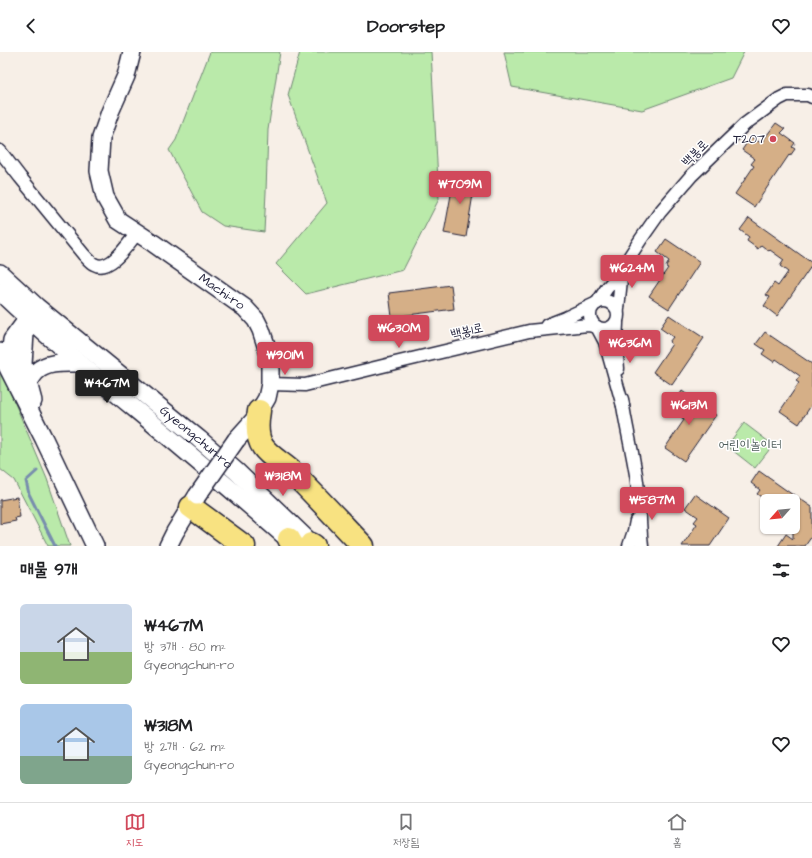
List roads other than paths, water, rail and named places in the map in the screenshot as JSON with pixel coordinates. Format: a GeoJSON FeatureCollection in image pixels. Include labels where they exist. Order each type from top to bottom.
{"type":"FeatureCollection","features":[{"type":"Feature","properties":{"kind":"highway"},"geometry":{"type":"LineString","coordinates":[[259,411],[257,423],[263,446],[300,479],[363,546]]}},
{"type":"Feature","properties":{"kind":"highway"},"geometry":{"type":"LineString","coordinates":[[194,502],[244,546]]}},
{"type":"Feature","properties":{"kind":"street","name":"Machi-ro"},"geometry":{"type":"LineString","coordinates":[[132,52],[126,76],[110,112],[101,138],[99,171],[105,197],[118,220],[245,308],[256,320],[261,330],[269,354],[270,365],[270,384],[267,398],[254,420],[236,440],[194,502],[174,532],[168,546]]}},
{"type":"Feature","properties":{"kind":"street","name":"백봉로"},"geometry":{"type":"LineString","coordinates":[[597,303],[660,212],[691,176],[745,124],[779,99],[787,95],[812,96]]}},
{"type":"Feature","properties":{"kind":"street"},"geometry":{"type":"LineString","coordinates":[[0,151],[20,178],[84,255],[94,264],[105,266],[114,260],[137,233]]}},
{"type":"Feature","properties":{"kind":"street","name":"백봉로"},"geometry":{"type":"LineString","coordinates":[[618,309],[622,267]]}},
{"type":"Feature","properties":{"kind":"street","name":"Gyeongchun-ro"},"geometry":{"type":"LineString","coordinates":[[0,273],[32,313],[79,362],[303,544]]}},
{"type":"Feature","properties":{"kind":"street","name":"Gyeongchun-ro"},"geometry":{"type":"LineString","coordinates":[[0,292],[32,313],[199,439],[236,471],[303,544]]}},
{"type":"Feature","properties":{"kind":"street"},"geometry":{"type":"LineString","coordinates":[[623,406],[605,342],[597,327],[591,320],[590,315],[593,306],[606,300],[615,305],[619,314],[617,322],[616,355],[623,406],[636,470],[642,546]]}},
{"type":"Feature","properties":{"kind":"street","name":"백봉1로"},"geometry":{"type":"LineString","coordinates":[[270,384],[305,385],[529,331],[565,318],[597,303]]}},
{"type":"Feature","properties":{"kind":"street"},"geometry":{"type":"LineString","coordinates":[[11,373],[10,357],[12,340],[32,313]]}},
{"type":"Feature","properties":{"kind":"street"},"geometry":{"type":"LineString","coordinates":[[32,313],[25,333],[24,364],[44,439]]}},
{"type":"Feature","properties":{"kind":"street"},"geometry":{"type":"LineString","coordinates":[[597,327],[605,329],[614,326],[617,322]]}},
{"type":"Feature","properties":{"kind":"street","name":"백봉1로"},"geometry":{"type":"LineString","coordinates":[[529,331],[582,325],[597,327]]}},
{"type":"Feature","properties":{"kind":"street"},"geometry":{"type":"LineString","coordinates":[[0,352],[44,439],[95,546]]}},
{"type":"Feature","properties":{"kind":"street"},"geometry":{"type":"LineString","coordinates":[[28,383],[37,372],[45,366],[57,363],[79,362]]}},
{"type":"Feature","properties":{"kind":"street"},"geometry":{"type":"LineString","coordinates":[[629,546],[634,530],[639,498]]}},
{"type":"Feature","properties":{"kind":"waterway"},"geometry":{"type":"LineString","coordinates":[[37,471],[26,481],[29,494],[55,546]]}},
{"type":"Feature","properties":{"kind":"place","name":"T207"},"geometry":{"type":"Point","coordinates":[773,139]}},
{"type":"Feature","properties":{"kind":"park label","name":"어린이놀이터"},"geometry":{"type":"Point","coordinates":[750,445]}}]}
